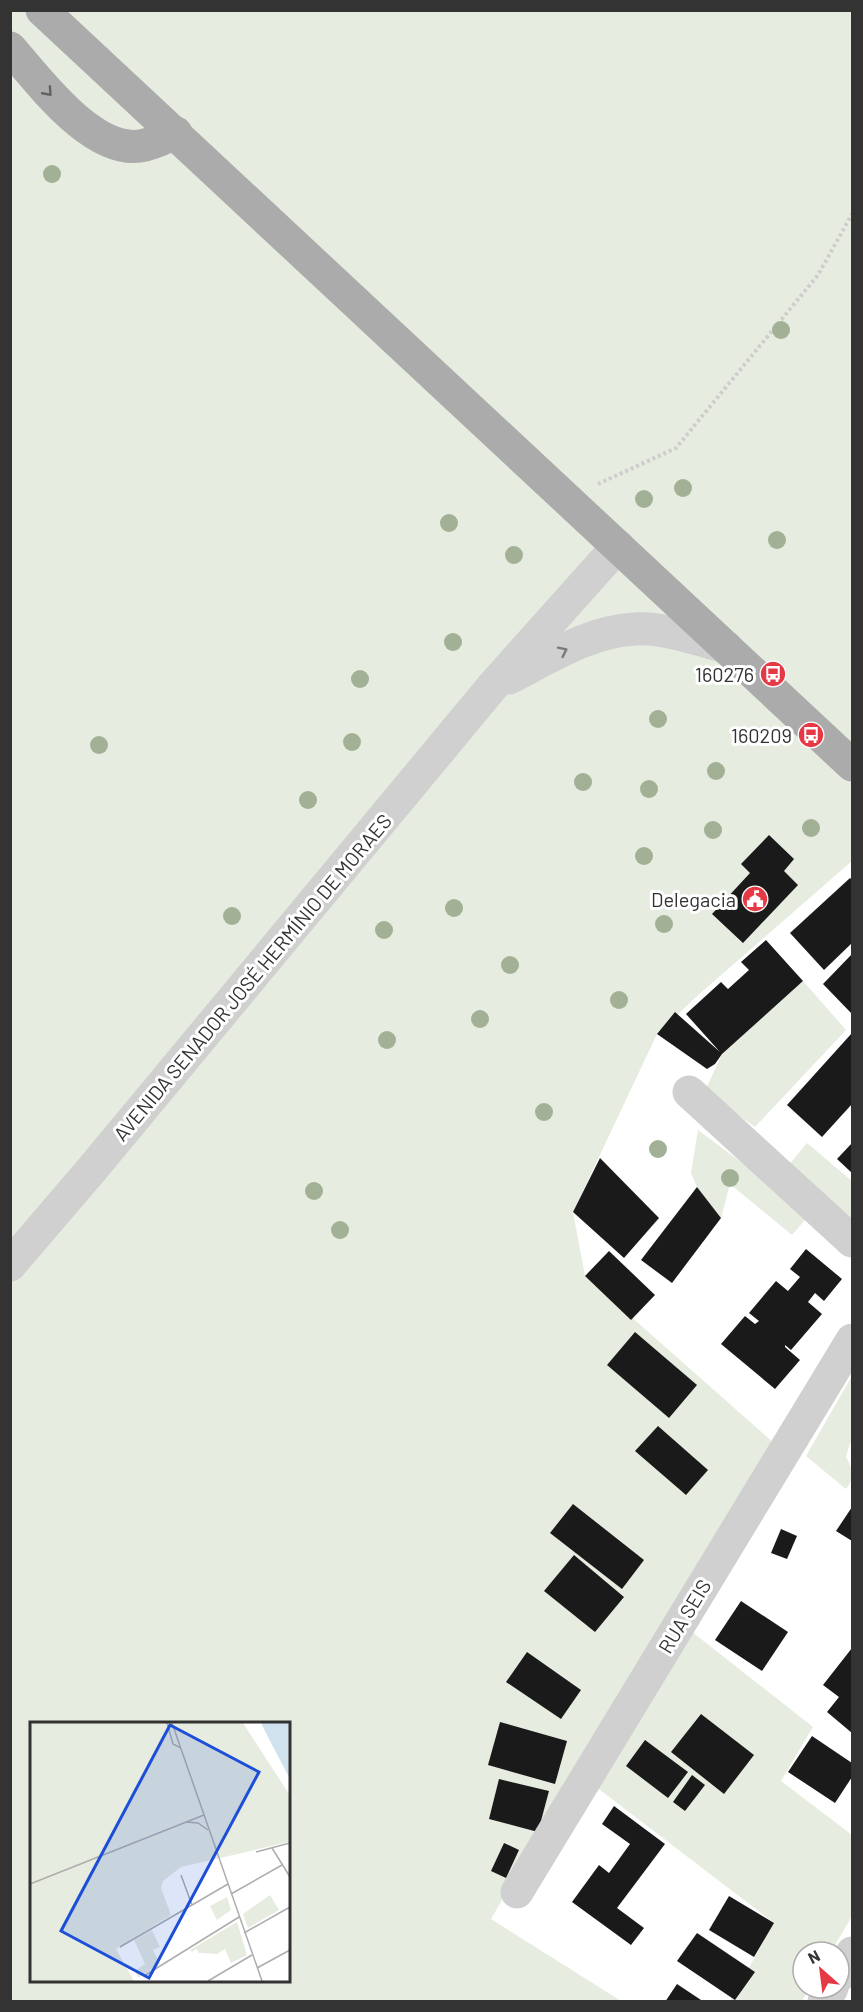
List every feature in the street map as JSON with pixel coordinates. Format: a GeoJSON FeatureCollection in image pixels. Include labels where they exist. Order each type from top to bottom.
{"type":"FeatureCollection","features":[{"type":"Feature","properties":{"kind":"main road"},"geometry":{"type":"LineString","coordinates":[[42,10],[852,765]]}},
{"type":"Feature","properties":{"kind":"main road"},"geometry":{"type":"LineString","coordinates":[[10,48],[71,117],[98,136],[120,144],[143,146],[176,134]]}},
{"type":"Feature","properties":{"kind":"street","name":"AVENIDA SENADOR JOSÉ HERMÍNIO DE MORAES"},"geometry":{"type":"LineString","coordinates":[[10,1265],[116,1141],[492,687],[618,546]]}},
{"type":"Feature","properties":{"kind":"street","name":"AVENIDA SENADOR JOSÉ HERMÍNIO DE MORAES"},"geometry":{"type":"LineString","coordinates":[[492,687],[582,642],[606,633],[636,628],[674,633],[726,646]]}},
{"type":"Feature","properties":{"kind":"street"},"geometry":{"type":"LineString","coordinates":[[689,1092],[852,1241]]}},
{"type":"Feature","properties":{"kind":"street","name":"RUA SEIS"},"geometry":{"type":"LineString","coordinates":[[517,1892],[852,1340]]}},
{"type":"Feature","properties":{"kind":"path"},"geometry":{"type":"LineString","coordinates":[[595,486],[676,448],[818,275],[852,214]]}},
{"type":"Feature","properties":{"kind":"shaded area"},"geometry":{"type":"Polygon","coordinates":[[[11,11],[852,11],[852,861],[697,996],[657,1034],[573,1212],[585,1276],[775,1444],[604,1722],[491,1919],[621,2001],[11,2002],[11,11]]]}},
{"type":"Feature","properties":{"kind":"shaded area"},"geometry":{"type":"Polygon","coordinates":[[[803,981],[846,1030],[755,1127],[705,1091],[722,1054],[803,981]]]}},
{"type":"Feature","properties":{"kind":"shaded area"},"geometry":{"type":"Polygon","coordinates":[[[698,1130],[745,1165],[788,1166],[807,1143],[852,1181],[852,1248],[811,1213],[792,1235],[730,1184],[721,1218],[697,1187],[691,1173],[698,1130]]]}},
{"type":"Feature","properties":{"kind":"shaded area"},"geometry":{"type":"Polygon","coordinates":[[[852,1376],[852,1443],[850,1443],[846,1457],[852,1470],[852,1477],[846,1489],[806,1456],[852,1376]]]}},
{"type":"Feature","properties":{"kind":"shaded area"},"geometry":{"type":"Polygon","coordinates":[[[691,1631],[813,1727],[781,1781],[852,1835],[852,1916],[838,1940],[791,1940],[791,2000],[802,2001],[730,2001],[774,1923],[591,1783],[691,1631]]]}},
{"type":"Feature","properties":{"kind":"building","name":"Delegacia"},"geometry":{"type":"Polygon","coordinates":[[[769,835],[794,859],[784,871],[798,885],[743,943],[712,914],[750,873],[741,864],[769,835]]]}},
{"type":"Feature","properties":{"kind":"building"},"geometry":{"type":"Polygon","coordinates":[[[850,878],[852,880],[852,943],[824,970],[790,933],[850,878]]]}},
{"type":"Feature","properties":{"kind":"building"},"geometry":{"type":"Polygon","coordinates":[[[766,940],[803,981],[722,1054],[715,1064],[707,1069],[657,1034],[675,1012],[720,1052],[686,1014],[721,982],[728,989],[749,970],[741,962],[766,940]]]}},
{"type":"Feature","properties":{"kind":"building"},"geometry":{"type":"Polygon","coordinates":[[[852,954],[852,1014],[823,984],[852,954]]]}},
{"type":"Feature","properties":{"kind":"building"},"geometry":{"type":"Polygon","coordinates":[[[852,1033],[852,1104],[822,1137],[787,1105],[852,1033]]]}},
{"type":"Feature","properties":{"kind":"building"},"geometry":{"type":"Polygon","coordinates":[[[852,1143],[852,1173],[837,1159],[852,1143]]]}},
{"type":"Feature","properties":{"kind":"building"},"geometry":{"type":"Polygon","coordinates":[[[600,1158],[659,1218],[624,1258],[573,1212],[600,1158]]]}},
{"type":"Feature","properties":{"kind":"building"},"geometry":{"type":"Polygon","coordinates":[[[697,1187],[721,1218],[672,1283],[641,1260],[697,1187]]]}},
{"type":"Feature","properties":{"kind":"building"},"geometry":{"type":"Polygon","coordinates":[[[806,1249],[842,1279],[824,1301],[815,1293],[808,1302],[822,1314],[791,1350],[785,1345],[800,1360],[775,1389],[721,1344],[745,1316],[755,1324],[759,1321],[749,1313],[776,1281],[788,1291],[800,1277],[790,1269],[806,1249]]]}},
{"type":"Feature","properties":{"kind":"building"},"geometry":{"type":"Polygon","coordinates":[[[609,1251],[655,1295],[631,1320],[585,1276],[609,1251]]]}},
{"type":"Feature","properties":{"kind":"building"},"geometry":{"type":"Polygon","coordinates":[[[635,1332],[697,1385],[669,1418],[607,1365],[635,1332]]]}},
{"type":"Feature","properties":{"kind":"building"},"geometry":{"type":"Polygon","coordinates":[[[658,1426],[708,1470],[686,1495],[635,1451],[658,1426]]]}},
{"type":"Feature","properties":{"kind":"building"},"geometry":{"type":"Polygon","coordinates":[[[573,1504],[644,1560],[622,1589],[550,1533],[573,1504]]]}},
{"type":"Feature","properties":{"kind":"building"},"geometry":{"type":"Polygon","coordinates":[[[852,1507],[852,1541],[836,1531],[852,1507]]]}},
{"type":"Feature","properties":{"kind":"building"},"geometry":{"type":"Polygon","coordinates":[[[781,1529],[797,1536],[787,1559],[771,1553],[781,1529]]]}},
{"type":"Feature","properties":{"kind":"building"},"geometry":{"type":"Polygon","coordinates":[[[574,1555],[624,1597],[595,1632],[544,1591],[574,1555]]]}},
{"type":"Feature","properties":{"kind":"building"},"geometry":{"type":"Polygon","coordinates":[[[741,1601],[788,1632],[762,1671],[715,1640],[741,1601]]]}},
{"type":"Feature","properties":{"kind":"building"},"geometry":{"type":"Polygon","coordinates":[[[852,1648],[852,1733],[827,1712],[839,1697],[823,1685],[852,1648]]]}},
{"type":"Feature","properties":{"kind":"building"},"geometry":{"type":"Polygon","coordinates":[[[527,1652],[581,1690],[561,1719],[506,1682],[527,1652]]]}},
{"type":"Feature","properties":{"kind":"building"},"geometry":{"type":"Polygon","coordinates":[[[701,1714],[754,1755],[724,1794],[671,1752],[701,1714]]]}},
{"type":"Feature","properties":{"kind":"building"},"geometry":{"type":"Polygon","coordinates":[[[500,1722],[567,1741],[555,1784],[488,1765],[500,1722]]]}},
{"type":"Feature","properties":{"kind":"building"},"geometry":{"type":"Polygon","coordinates":[[[812,1736],[852,1763],[852,1777],[835,1803],[788,1772],[812,1736]]]}},
{"type":"Feature","properties":{"kind":"building"},"geometry":{"type":"Polygon","coordinates":[[[645,1740],[688,1772],[668,1798],[626,1766],[645,1740]]]}},
{"type":"Feature","properties":{"kind":"building"},"geometry":{"type":"Polygon","coordinates":[[[692,1775],[705,1785],[685,1811],[673,1802],[692,1775]]]}},
{"type":"Feature","properties":{"kind":"building"},"geometry":{"type":"Polygon","coordinates":[[[499,1779],[549,1791],[538,1832],[489,1819],[499,1779]]]}},
{"type":"Feature","properties":{"kind":"building"},"geometry":{"type":"Polygon","coordinates":[[[614,1806],[665,1844],[617,1908],[644,1928],[631,1945],[572,1902],[599,1865],[609,1873],[630,1844],[602,1824],[614,1806]]]}},
{"type":"Feature","properties":{"kind":"building"},"geometry":{"type":"Polygon","coordinates":[[[504,1843],[519,1850],[506,1878],[491,1871],[504,1843]]]}},
{"type":"Feature","properties":{"kind":"building"},"geometry":{"type":"Polygon","coordinates":[[[729,1896],[774,1923],[754,1957],[709,1930],[729,1896]]]}},
{"type":"Feature","properties":{"kind":"building"},"geometry":{"type":"Polygon","coordinates":[[[697,1933],[755,1972],[735,2000],[677,1961],[697,1933]]]}},
{"type":"Feature","properties":{"kind":"building"},"geometry":{"type":"Polygon","coordinates":[[[677,1984],[704,2002],[665,2002],[677,1984]]]}},
{"type":"Feature","properties":{"kind":"place","name":"160276"},"geometry":{"type":"Point","coordinates":[773,674]}},
{"type":"Feature","properties":{"kind":"place","name":"160209"},"geometry":{"type":"Point","coordinates":[811,735]}},
{"type":"Feature","properties":{"kind":"place","name":"Delegacia"},"geometry":{"type":"Point","coordinates":[755,899]}}]}
